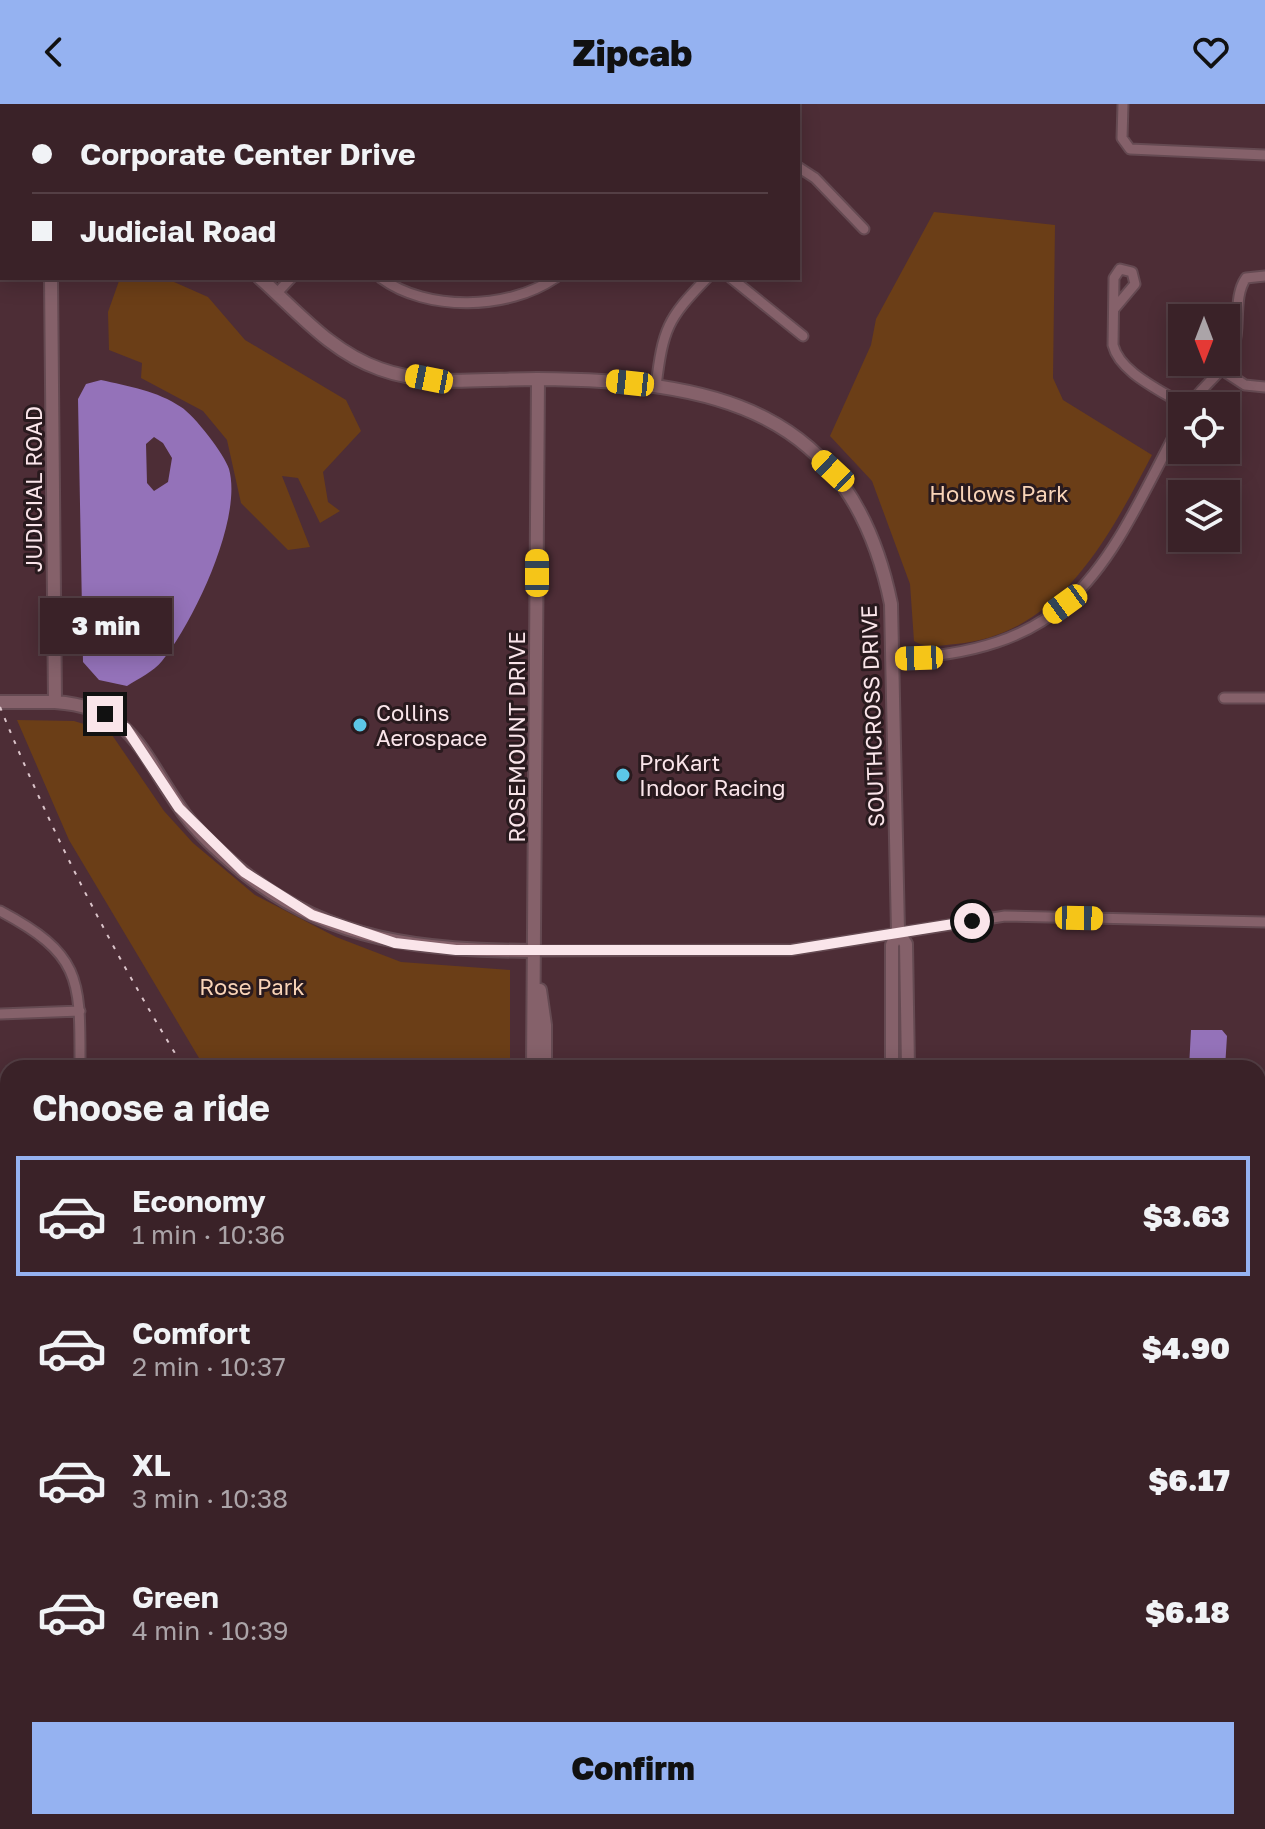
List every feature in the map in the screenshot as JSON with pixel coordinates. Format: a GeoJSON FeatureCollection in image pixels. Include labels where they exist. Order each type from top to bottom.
{"type":"FeatureCollection","features":[{"type":"Feature","properties":{"kind":"street"},"geometry":{"type":"LineString","coordinates":[[1123,104],[1124,145],[1137,151],[1265,155]]}},
{"type":"Feature","properties":{"kind":"street"},"geometry":{"type":"LineString","coordinates":[[800,168],[815,178],[864,229]]}},
{"type":"Feature","properties":{"kind":"street"},"geometry":{"type":"LineString","coordinates":[[1239,304],[1240,287],[1246,278],[1265,276]]}},
{"type":"Feature","properties":{"kind":"street","name":"JUDICIAL ROAD"},"geometry":{"type":"LineString","coordinates":[[51,280],[55,702]]}},
{"type":"Feature","properties":{"kind":"street","name":"SOUTHCROSS DRIVE"},"geometry":{"type":"LineString","coordinates":[[262,280],[334,346],[383,371],[429,379],[538,379],[656,386],[710,394],[753,410],[796,436],[833,471],[862,512],[882,558],[891,604],[898,932],[892,945],[892,1060]]}},
{"type":"Feature","properties":{"kind":"street"},"geometry":{"type":"LineString","coordinates":[[277,293],[289,280]]}},
{"type":"Feature","properties":{"kind":"street"},"geometry":{"type":"LineString","coordinates":[[385,280],[422,299],[456,302],[514,297],[539,289],[552,280]]}},
{"type":"Feature","properties":{"kind":"street"},"geometry":{"type":"LineString","coordinates":[[656,386],[661,342],[668,322],[705,280]]}},
{"type":"Feature","properties":{"kind":"street"},"geometry":{"type":"LineString","coordinates":[[733,280],[803,336]]}},
{"type":"Feature","properties":{"kind":"street"},"geometry":{"type":"LineString","coordinates":[[1114,309],[1115,355],[1123,365],[1168,394]]}},
{"type":"Feature","properties":{"kind":"street"},"geometry":{"type":"LineString","coordinates":[[1201,392],[1216,376]]}},
{"type":"Feature","properties":{"kind":"street"},"geometry":{"type":"LineString","coordinates":[[1231,376],[1245,385],[1265,387]]}},
{"type":"Feature","properties":{"kind":"street","name":"ROSEMOUNT DRIVE"},"geometry":{"type":"LineString","coordinates":[[533,1060],[538,379]]}},
{"type":"Feature","properties":{"kind":"street"},"geometry":{"type":"LineString","coordinates":[[892,659],[946,657],[989,647],[1032,628],[1069,602],[1116,546],[1168,447]]}},
{"type":"Feature","properties":{"kind":"street"},"geometry":{"type":"LineString","coordinates":[[1224,698],[1265,698]]}},
{"type":"Feature","properties":{"kind":"street"},"geometry":{"type":"LineString","coordinates":[[0,702],[82,705],[105,714],[126,728],[179,808],[205,837],[244,872],[286,902],[350,931],[395,943],[456,950],[791,950],[1005,916],[1265,922]]}},
{"type":"Feature","properties":{"kind":"street"},"geometry":{"type":"LineString","coordinates":[[0,911],[39,932],[60,954],[74,978],[80,1011],[80,1060]]}},
{"type":"Feature","properties":{"kind":"street","name":"SOUTHCROSS DRIVE"},"geometry":{"type":"LineString","coordinates":[[898,932],[906,944],[908,1060]]}},
{"type":"Feature","properties":{"kind":"street","name":"ROSEMOUNT DRIVE"},"geometry":{"type":"LineString","coordinates":[[534,951],[545,1025],[545,1060]]}},
{"type":"Feature","properties":{"kind":"street"},"geometry":{"type":"LineString","coordinates":[[0,1014],[80,1011]]}},
{"type":"Feature","properties":{"kind":"green space","name":"Hollows Park"},"geometry":{"type":"Polygon","coordinates":[[[934,212],[1055,225],[1053,378],[1063,400],[1152,455],[1098,548],[1052,602],[1024,622],[992,637],[934,646],[914,641],[910,584],[872,481],[830,436],[871,345],[876,319],[934,212]]]}},
{"type":"Feature","properties":{"kind":"green space"},"geometry":{"type":"Polygon","coordinates":[[[170,280],[208,297],[245,340],[346,400],[361,431],[323,472],[328,502],[340,511],[320,523],[298,478],[282,476],[310,547],[288,550],[241,503],[227,440],[203,411],[141,378],[142,363],[109,350],[108,312],[119,281],[170,280]]]}},
{"type":"Feature","properties":{"kind":"green space","name":"Rose Park"},"geometry":{"type":"Polygon","coordinates":[[[17,720],[74,721],[110,732],[164,811],[193,843],[255,895],[336,937],[401,962],[510,970],[510,1060],[200,1060],[69,840],[17,720]]]}},
{"type":"Feature","properties":{"kind":"shaded area"},"geometry":{"type":"Polygon","coordinates":[[[101,380],[172,401],[201,426],[229,469],[229,515],[201,597],[162,661],[127,686],[99,680],[83,662],[78,399],[86,384],[101,380]],[[154,437],[146,444],[147,483],[154,491],[168,482],[172,458],[163,443],[154,437]]]}},
{"type":"Feature","properties":{"kind":"shaded area"},"geometry":{"type":"Polygon","coordinates":[[[1191,1030],[1222,1030],[1227,1036],[1226,1060],[1189,1060],[1191,1030]]]}},
{"type":"Feature","properties":{"kind":"railway"},"geometry":{"type":"LineString","coordinates":[[0,707],[84,891],[179,1060]]}},
{"type":"Feature","properties":{"kind":"place","name":"Collins Aerospace"},"geometry":{"type":"Point","coordinates":[360,725]}},
{"type":"Feature","properties":{"kind":"place","name":"ProKart Indoor Racing"},"geometry":{"type":"Point","coordinates":[623,775]}},
{"type":"Feature","properties":{"kind":"route"},"geometry":{"type":"LineString","coordinates":[[105,714],[126,728],[141,746],[179,808],[224,856],[244,872],[286,902],[312,915],[350,931],[395,943],[456,950],[791,950],[972,921]]}}]}
